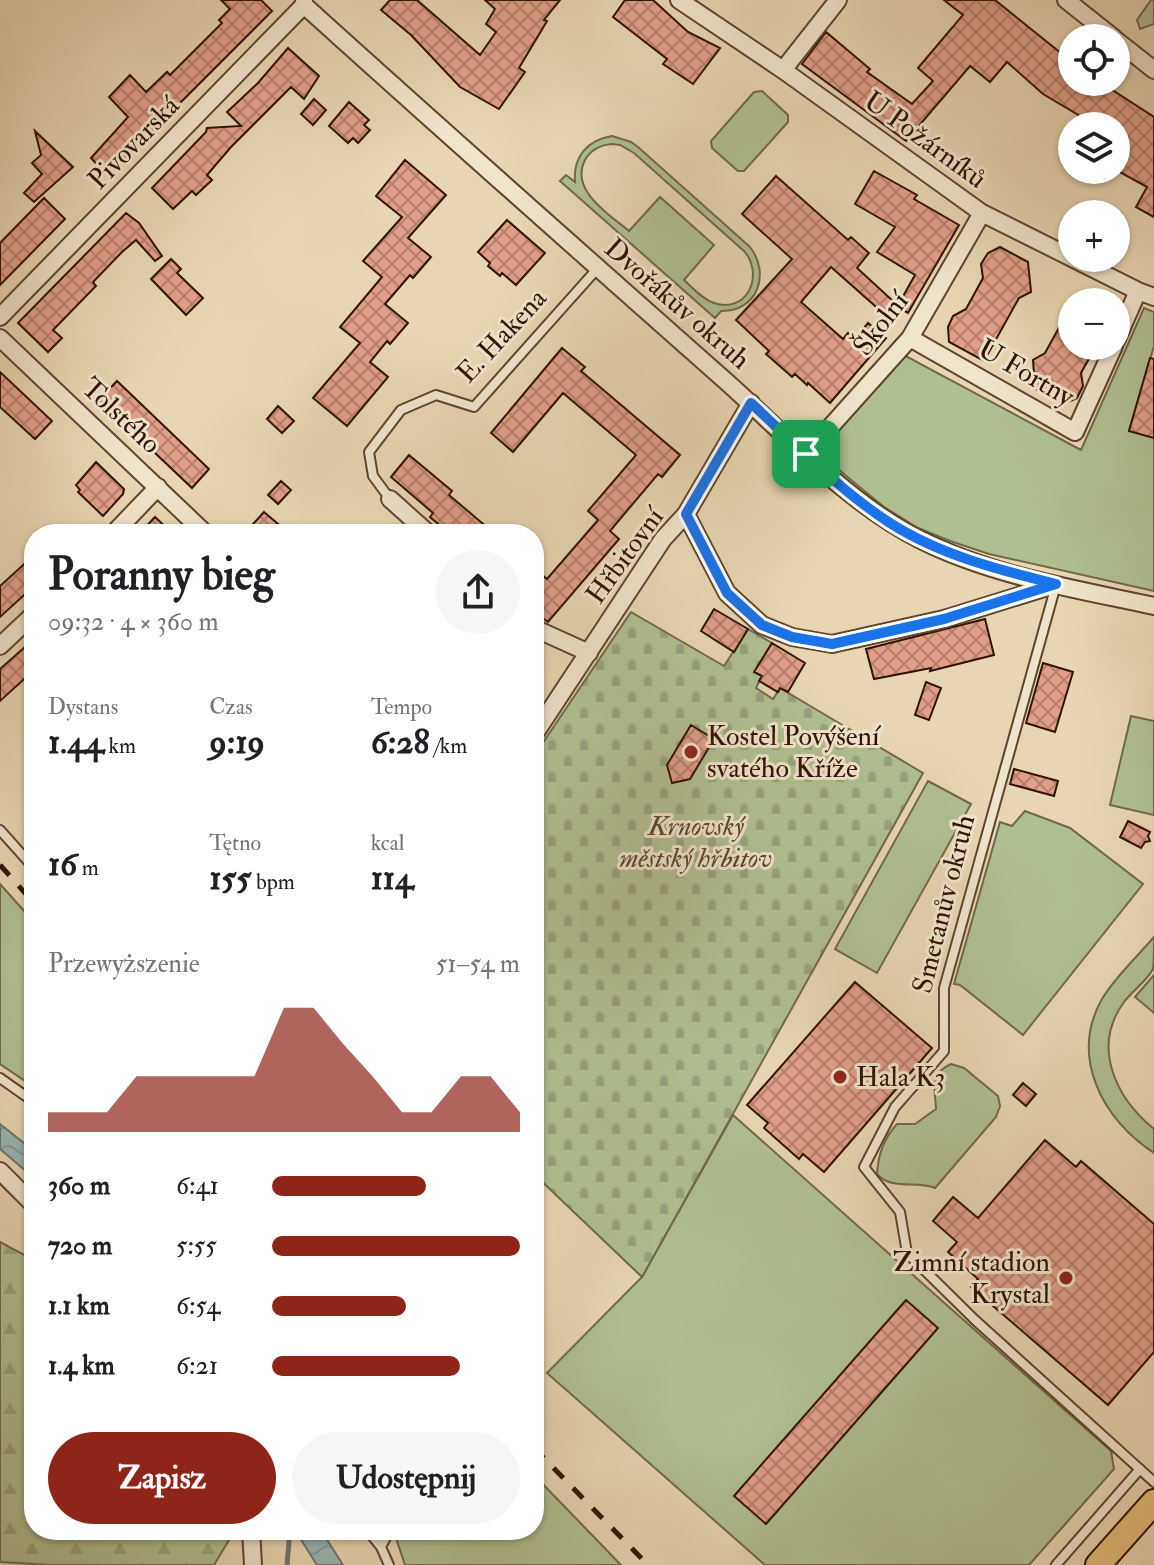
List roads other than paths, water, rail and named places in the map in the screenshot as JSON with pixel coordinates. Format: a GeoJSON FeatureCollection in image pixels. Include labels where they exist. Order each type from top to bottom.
{"type":"FeatureCollection","features":[{"type":"Feature","properties":{"kind":"main road"},"geometry":{"type":"LineString","coordinates":[[1098,1565],[1154,1502]]}},
{"type":"Feature","properties":{"kind":"street","name":"U Požárníků"},"geometry":{"type":"LineString","coordinates":[[679,0],[783,70],[982,213],[1146,294]]}},
{"type":"Feature","properties":{"kind":"street"},"geometry":{"type":"LineString","coordinates":[[783,70],[838,0]]}},
{"type":"Feature","properties":{"kind":"street"},"geometry":{"type":"LineString","coordinates":[[1066,0],[1096,24]]}},
{"type":"Feature","properties":{"kind":"street","name":"Dvořákův okruh"},"geometry":{"type":"LineString","coordinates":[[304,3],[597,269],[806,454],[889,523],[952,554],[1056,584]]}},
{"type":"Feature","properties":{"kind":"street","name":"Pivovarská"},"geometry":{"type":"LineString","coordinates":[[0,317],[304,3]]}},
{"type":"Feature","properties":{"kind":"street"},"geometry":{"type":"LineString","coordinates":[[1130,51],[1154,70]]}},
{"type":"Feature","properties":{"kind":"street","name":"Školní"},"geometry":{"type":"LineString","coordinates":[[806,454],[910,338],[982,213]]}},
{"type":"Feature","properties":{"kind":"street","name":"U Fortny"},"geometry":{"type":"LineString","coordinates":[[1130,320],[1146,294]]}},
{"type":"Feature","properties":{"kind":"street","name":"Tolstého"},"geometry":{"type":"LineString","coordinates":[[0,338],[196,524]]}},
{"type":"Feature","properties":{"kind":"street","name":"U Fortny"},"geometry":{"type":"LineString","coordinates":[[910,338],[1075,432],[1108,360]]}},
{"type":"Feature","properties":{"kind":"street","name":"Hřbitovní"},"geometry":{"type":"LineString","coordinates":[[544,720],[663,539],[686,514],[751,403]]}},
{"type":"Feature","properties":{"kind":"street"},"geometry":{"type":"LineString","coordinates":[[123,524],[158,487]]}},
{"type":"Feature","properties":{"kind":"street","name":"E. Hakena"},"geometry":{"type":"LineString","coordinates":[[390,499],[418,524]]}},
{"type":"Feature","properties":{"kind":"street"},"geometry":{"type":"LineString","coordinates":[[686,514],[727,593],[762,625],[792,637],[832,644],[944,619],[1056,584],[1154,606]]}},
{"type":"Feature","properties":{"kind":"street"},"geometry":{"type":"LineString","coordinates":[[0,646],[24,623]]}},
{"type":"Feature","properties":{"kind":"street"},"geometry":{"type":"LineString","coordinates":[[544,633],[589,653]]}},
{"type":"Feature","properties":{"kind":"street"},"geometry":{"type":"LineString","coordinates":[[0,1171],[24,1195]]}},
{"type":"Feature","properties":{"kind":"street"},"geometry":{"type":"LineString","coordinates":[[252,1540],[253,1565]]}},
{"type":"Feature","properties":{"kind":"lane","name":"E. Hakena"},"geometry":{"type":"LineString","coordinates":[[390,499],[373,476],[369,452],[401,410],[436,395],[474,407],[597,269]]}},
{"type":"Feature","properties":{"kind":"lane","name":"Smetanův okruh"},"geometry":{"type":"LineString","coordinates":[[1056,584],[944,988],[944,1051],[895,1107],[864,1167],[900,1212],[907,1253],[975,1320],[1154,1482]]}},
{"type":"Feature","properties":{"kind":"lane"},"geometry":{"type":"LineString","coordinates":[[0,830],[24,857]]}},
{"type":"Feature","properties":{"kind":"lane"},"geometry":{"type":"LineString","coordinates":[[0,1078],[24,1095]]}},
{"type":"Feature","properties":{"kind":"lane"},"geometry":{"type":"LineString","coordinates":[[1056,1565],[1140,1469]]}},
{"type":"Feature","properties":{"kind":"lane"},"geometry":{"type":"LineString","coordinates":[[375,1540],[389,1565]]}},
{"type":"Feature","properties":{"kind":"lane"},"geometry":{"type":"LineString","coordinates":[[381,1547],[385,1540]]}},
{"type":"Feature","properties":{"kind":"water"},"geometry":{"type":"Polygon","coordinates":[[[0,1124],[24,1143],[24,1169],[0,1149],[0,1124]]]}},
{"type":"Feature","properties":{"kind":"water"},"geometry":{"type":"Polygon","coordinates":[[[301,1540],[327,1540],[343,1565],[317,1565],[301,1540]]]}},
{"type":"Feature","properties":{"kind":"waterway"},"geometry":{"type":"LineString","coordinates":[[287,1565],[289,1540]]}},
{"type":"Feature","properties":{"kind":"railway"},"geometry":{"type":"LineString","coordinates":[[0,865],[24,892]]}},
{"type":"Feature","properties":{"kind":"railway"},"geometry":{"type":"LineString","coordinates":[[544,1458],[648,1565]]}},
{"type":"Feature","properties":{"kind":"place","name":"Kostel Povýšení svatého Kříže"},"geometry":{"type":"Point","coordinates":[691,752]}},
{"type":"Feature","properties":{"kind":"place","name":"Hala K3"},"geometry":{"type":"Point","coordinates":[840,1077]}},
{"type":"Feature","properties":{"kind":"place","name":"Zimní stadion Krystal"},"geometry":{"type":"Point","coordinates":[1066,1278]}},
{"type":"Feature","properties":{"kind":"park label","name":"Krnovský městský hřbitov"},"geometry":{"type":"Point","coordinates":[696,842]}}]}
